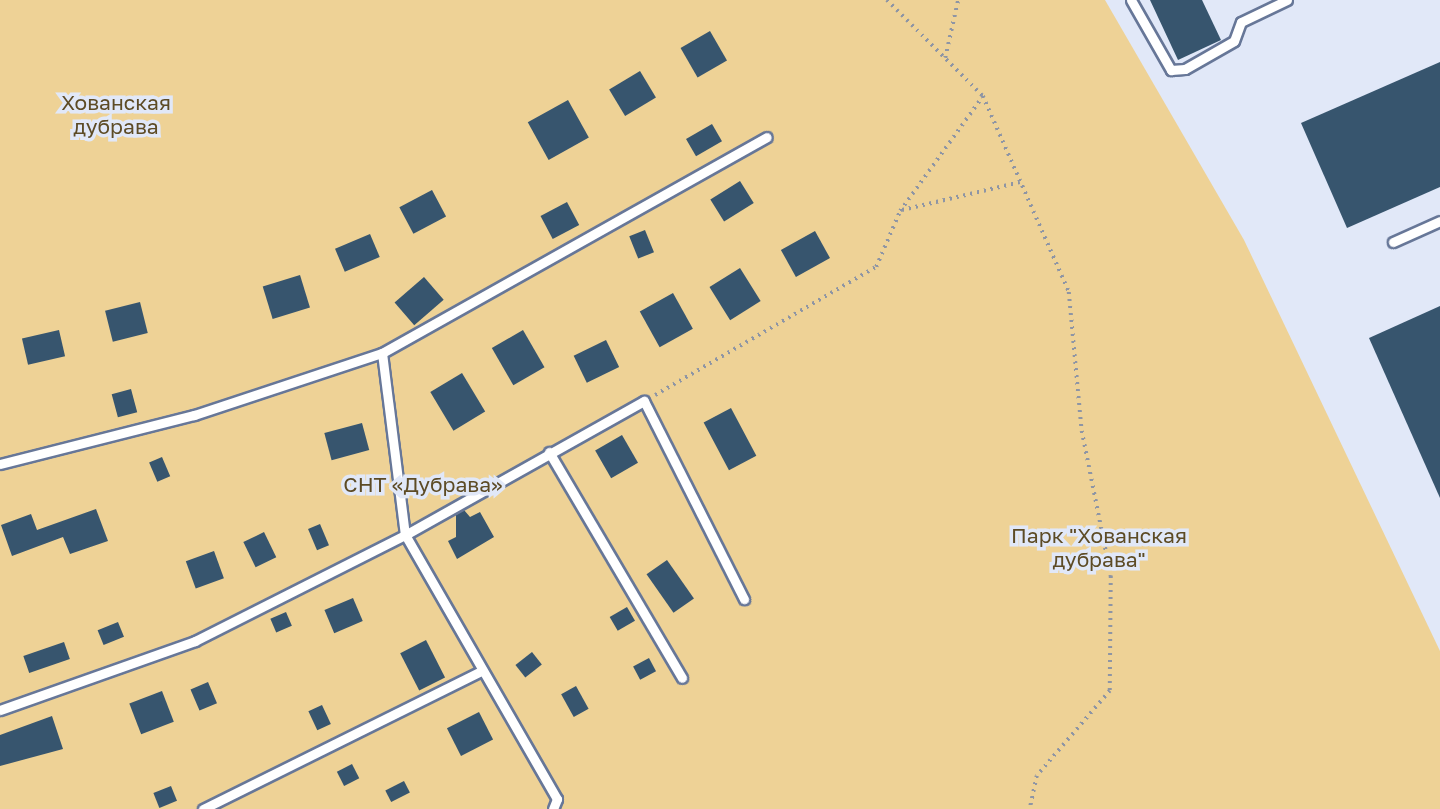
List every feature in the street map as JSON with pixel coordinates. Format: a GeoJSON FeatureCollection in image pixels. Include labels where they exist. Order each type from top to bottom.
{"type":"FeatureCollection","features":[{"type":"Feature","properties":{"kind":"lane"},"geometry":{"type":"LineString","coordinates":[[1131,0],[1171,70],[1185,69],[1234,41],[1241,22],[1287,0]]}},
{"type":"Feature","properties":{"kind":"lane"},"geometry":{"type":"LineString","coordinates":[[0,464],[194,415],[382,353],[767,137]]}},
{"type":"Feature","properties":{"kind":"lane"},"geometry":{"type":"LineString","coordinates":[[1393,242],[1440,221]]}},
{"type":"Feature","properties":{"kind":"lane"},"geometry":{"type":"LineString","coordinates":[[382,353],[405,535],[557,799],[553,809]]}},
{"type":"Feature","properties":{"kind":"lane"},"geometry":{"type":"LineString","coordinates":[[0,709],[195,640],[405,535],[644,401],[744,599]]}},
{"type":"Feature","properties":{"kind":"lane"},"geometry":{"type":"LineString","coordinates":[[549,452],[682,678]]}},
{"type":"Feature","properties":{"kind":"lane"},"geometry":{"type":"LineString","coordinates":[[203,809],[481,671]]}},
{"type":"Feature","properties":{"kind":"path"},"geometry":{"type":"LineString","coordinates":[[887,0],[983,96],[1069,292],[1082,431],[1111,576],[1110,691],[1037,776],[1030,809]]}},
{"type":"Feature","properties":{"kind":"path"},"geometry":{"type":"LineString","coordinates":[[945,58],[958,0]]}},
{"type":"Feature","properties":{"kind":"path"},"geometry":{"type":"LineString","coordinates":[[644,401],[876,267],[900,211],[983,96]]}},
{"type":"Feature","properties":{"kind":"path"},"geometry":{"type":"LineString","coordinates":[[900,211],[1020,181]]}},
{"type":"Feature","properties":{"kind":"green space"},"geometry":{"type":"Polygon","coordinates":[[[0,0],[1105,0],[1244,240],[1440,651],[1440,809],[0,809],[0,0]]]}},
{"type":"Feature","properties":{"kind":"building"},"geometry":{"type":"Polygon","coordinates":[[[1150,0],[1202,0],[1221,40],[1178,60],[1150,0]]]}},
{"type":"Feature","properties":{"kind":"building"},"geometry":{"type":"Polygon","coordinates":[[[710,31],[727,60],[698,77],[681,48],[710,31]]]}},
{"type":"Feature","properties":{"kind":"building"},"geometry":{"type":"Polygon","coordinates":[[[1440,62],[1440,187],[1347,228],[1301,123],[1440,62]]]}},
{"type":"Feature","properties":{"kind":"building"},"geometry":{"type":"Polygon","coordinates":[[[640,71],[656,98],[625,116],[609,90],[640,71]]]}},
{"type":"Feature","properties":{"kind":"building"},"geometry":{"type":"Polygon","coordinates":[[[568,100],[589,138],[549,160],[528,122],[568,100]]]}},
{"type":"Feature","properties":{"kind":"building"},"geometry":{"type":"Polygon","coordinates":[[[712,124],[722,141],[696,156],[686,139],[712,124]]]}},
{"type":"Feature","properties":{"kind":"building"},"geometry":{"type":"Polygon","coordinates":[[[740,181],[754,203],[724,222],[710,200],[740,181]]]}},
{"type":"Feature","properties":{"kind":"building"},"geometry":{"type":"Polygon","coordinates":[[[432,190],[446,216],[413,234],[399,207],[432,190]]]}},
{"type":"Feature","properties":{"kind":"building"},"geometry":{"type":"Polygon","coordinates":[[[567,202],[579,225],[553,239],[541,216],[567,202]]]}},
{"type":"Feature","properties":{"kind":"building"},"geometry":{"type":"Polygon","coordinates":[[[645,230],[654,252],[638,259],[629,236],[645,230]]]}},
{"type":"Feature","properties":{"kind":"building"},"geometry":{"type":"Polygon","coordinates":[[[815,231],[830,258],[796,277],[781,250],[815,231]]]}},
{"type":"Feature","properties":{"kind":"building"},"geometry":{"type":"Polygon","coordinates":[[[370,234],[380,257],[345,272],[335,249],[370,234]]]}},
{"type":"Feature","properties":{"kind":"building"},"geometry":{"type":"Polygon","coordinates":[[[740,268],[761,301],[730,320],[709,287],[740,268]]]}},
{"type":"Feature","properties":{"kind":"building"},"geometry":{"type":"Polygon","coordinates":[[[300,275],[310,308],[273,319],[263,286],[300,275]]]}},
{"type":"Feature","properties":{"kind":"building"},"geometry":{"type":"Polygon","coordinates":[[[424,277],[444,300],[414,325],[395,303],[424,277]]]}},
{"type":"Feature","properties":{"kind":"building"},"geometry":{"type":"Polygon","coordinates":[[[673,293],[693,329],[660,347],[640,311],[673,293]]]}},
{"type":"Feature","properties":{"kind":"building"},"geometry":{"type":"Polygon","coordinates":[[[140,302],[148,333],[113,342],[105,311],[140,302]]]}},
{"type":"Feature","properties":{"kind":"building"},"geometry":{"type":"Polygon","coordinates":[[[1440,306],[1440,498],[1369,338],[1440,306]]]}},
{"type":"Feature","properties":{"kind":"building"},"geometry":{"type":"Polygon","coordinates":[[[59,330],[65,356],[28,365],[22,339],[59,330]]]}},
{"type":"Feature","properties":{"kind":"building"},"geometry":{"type":"Polygon","coordinates":[[[523,330],[544,367],[513,385],[492,348],[523,330]]]}},
{"type":"Feature","properties":{"kind":"building"},"geometry":{"type":"Polygon","coordinates":[[[606,340],[619,367],[587,383],[574,356],[606,340]]]}},
{"type":"Feature","properties":{"kind":"building"},"geometry":{"type":"Polygon","coordinates":[[[462,373],[485,412],[453,431],[430,392],[462,373]]]}},
{"type":"Feature","properties":{"kind":"building"},"geometry":{"type":"Polygon","coordinates":[[[131,389],[137,412],[118,417],[112,394],[131,389]]]}},
{"type":"Feature","properties":{"kind":"building"},"geometry":{"type":"Polygon","coordinates":[[[731,408],[756,456],[729,470],[704,423],[731,408]]]}},
{"type":"Feature","properties":{"kind":"building"},"geometry":{"type":"Polygon","coordinates":[[[362,423],[369,450],[332,460],[324,433],[362,423]]]}},
{"type":"Feature","properties":{"kind":"building"},"geometry":{"type":"Polygon","coordinates":[[[622,435],[638,463],[611,478],[595,451],[622,435]]]}},
{"type":"Feature","properties":{"kind":"building"},"geometry":{"type":"Polygon","coordinates":[[[162,457],[170,476],[157,482],[149,462],[162,457]]]}},
{"type":"Feature","properties":{"kind":"building"},"geometry":{"type":"Polygon","coordinates":[[[96,509],[108,541],[70,554],[63,537],[12,556],[1,525],[31,514],[37,530],[96,509]]]}},
{"type":"Feature","properties":{"kind":"building"},"geometry":{"type":"Polygon","coordinates":[[[464,510],[470,517],[480,512],[494,537],[457,559],[448,541],[456,537],[456,515],[464,510]]]}},
{"type":"Feature","properties":{"kind":"building"},"geometry":{"type":"Polygon","coordinates":[[[320,524],[329,545],[317,550],[308,529],[320,524]]]}},
{"type":"Feature","properties":{"kind":"building"},"geometry":{"type":"Polygon","coordinates":[[[264,532],[276,557],[256,567],[243,542],[264,532]]]}},
{"type":"Feature","properties":{"kind":"building"},"geometry":{"type":"Polygon","coordinates":[[[214,551],[224,578],[196,589],[186,561],[214,551]]]}},
{"type":"Feature","properties":{"kind":"building"},"geometry":{"type":"Polygon","coordinates":[[[667,560],[694,599],[673,613],[647,574],[667,560]]]}},
{"type":"Feature","properties":{"kind":"building"},"geometry":{"type":"Polygon","coordinates":[[[353,598],[363,621],[334,633],[324,610],[353,598]]]}},
{"type":"Feature","properties":{"kind":"building"},"geometry":{"type":"Polygon","coordinates":[[[627,607],[635,621],[618,631],[610,617],[627,607]]]}},
{"type":"Feature","properties":{"kind":"building"},"geometry":{"type":"Polygon","coordinates":[[[286,612],[292,626],[276,632],[270,619],[286,612]]]}},
{"type":"Feature","properties":{"kind":"building"},"geometry":{"type":"Polygon","coordinates":[[[118,622],[124,637],[104,645],[98,630],[118,622]]]}},
{"type":"Feature","properties":{"kind":"building"},"geometry":{"type":"Polygon","coordinates":[[[426,640],[445,677],[419,691],[400,653],[426,640]]]}},
{"type":"Feature","properties":{"kind":"building"},"geometry":{"type":"Polygon","coordinates":[[[64,642],[70,659],[29,673],[23,656],[64,642]]]}},
{"type":"Feature","properties":{"kind":"building"},"geometry":{"type":"Polygon","coordinates":[[[532,652],[542,665],[525,678],[515,665],[532,652]]]}},
{"type":"Feature","properties":{"kind":"building"},"geometry":{"type":"Polygon","coordinates":[[[649,658],[656,671],[640,680],[633,666],[649,658]]]}},
{"type":"Feature","properties":{"kind":"building"},"geometry":{"type":"Polygon","coordinates":[[[208,682],[217,703],[199,711],[191,689],[208,682]]]}},
{"type":"Feature","properties":{"kind":"building"},"geometry":{"type":"Polygon","coordinates":[[[576,686],[589,709],[574,717],[561,694],[576,686]]]}},
{"type":"Feature","properties":{"kind":"building"},"geometry":{"type":"Polygon","coordinates":[[[162,691],[174,722],[141,734],[129,704],[162,691]]]}},
{"type":"Feature","properties":{"kind":"building"},"geometry":{"type":"Polygon","coordinates":[[[322,705],[331,724],[317,730],[308,711],[322,705]]]}},
{"type":"Feature","properties":{"kind":"building"},"geometry":{"type":"Polygon","coordinates":[[[479,712],[493,740],[461,756],[447,728],[479,712]]]}},
{"type":"Feature","properties":{"kind":"building"},"geometry":{"type":"Polygon","coordinates":[[[52,716],[63,749],[0,766],[0,735],[52,716]]]}},
{"type":"Feature","properties":{"kind":"building"},"geometry":{"type":"Polygon","coordinates":[[[352,764],[359,778],[344,786],[337,772],[352,764]]]}},
{"type":"Feature","properties":{"kind":"building"},"geometry":{"type":"Polygon","coordinates":[[[404,781],[410,793],[391,802],[385,791],[404,781]]]}},
{"type":"Feature","properties":{"kind":"building"},"geometry":{"type":"Polygon","coordinates":[[[171,786],[177,801],[159,808],[153,793],[171,786]]]}},
{"type":"Feature","properties":{"kind":"park label","name":"Хованская дубрава"},"geometry":{"type":"Point","coordinates":[116,114]}},
{"type":"Feature","properties":{"kind":"park label","name":"СНТ «Дубрава»"},"geometry":{"type":"Point","coordinates":[423,484]}},
{"type":"Feature","properties":{"kind":"park label","name":"Парк \"Хованская дубрава\""},"geometry":{"type":"Point","coordinates":[1099,547]}}]}
